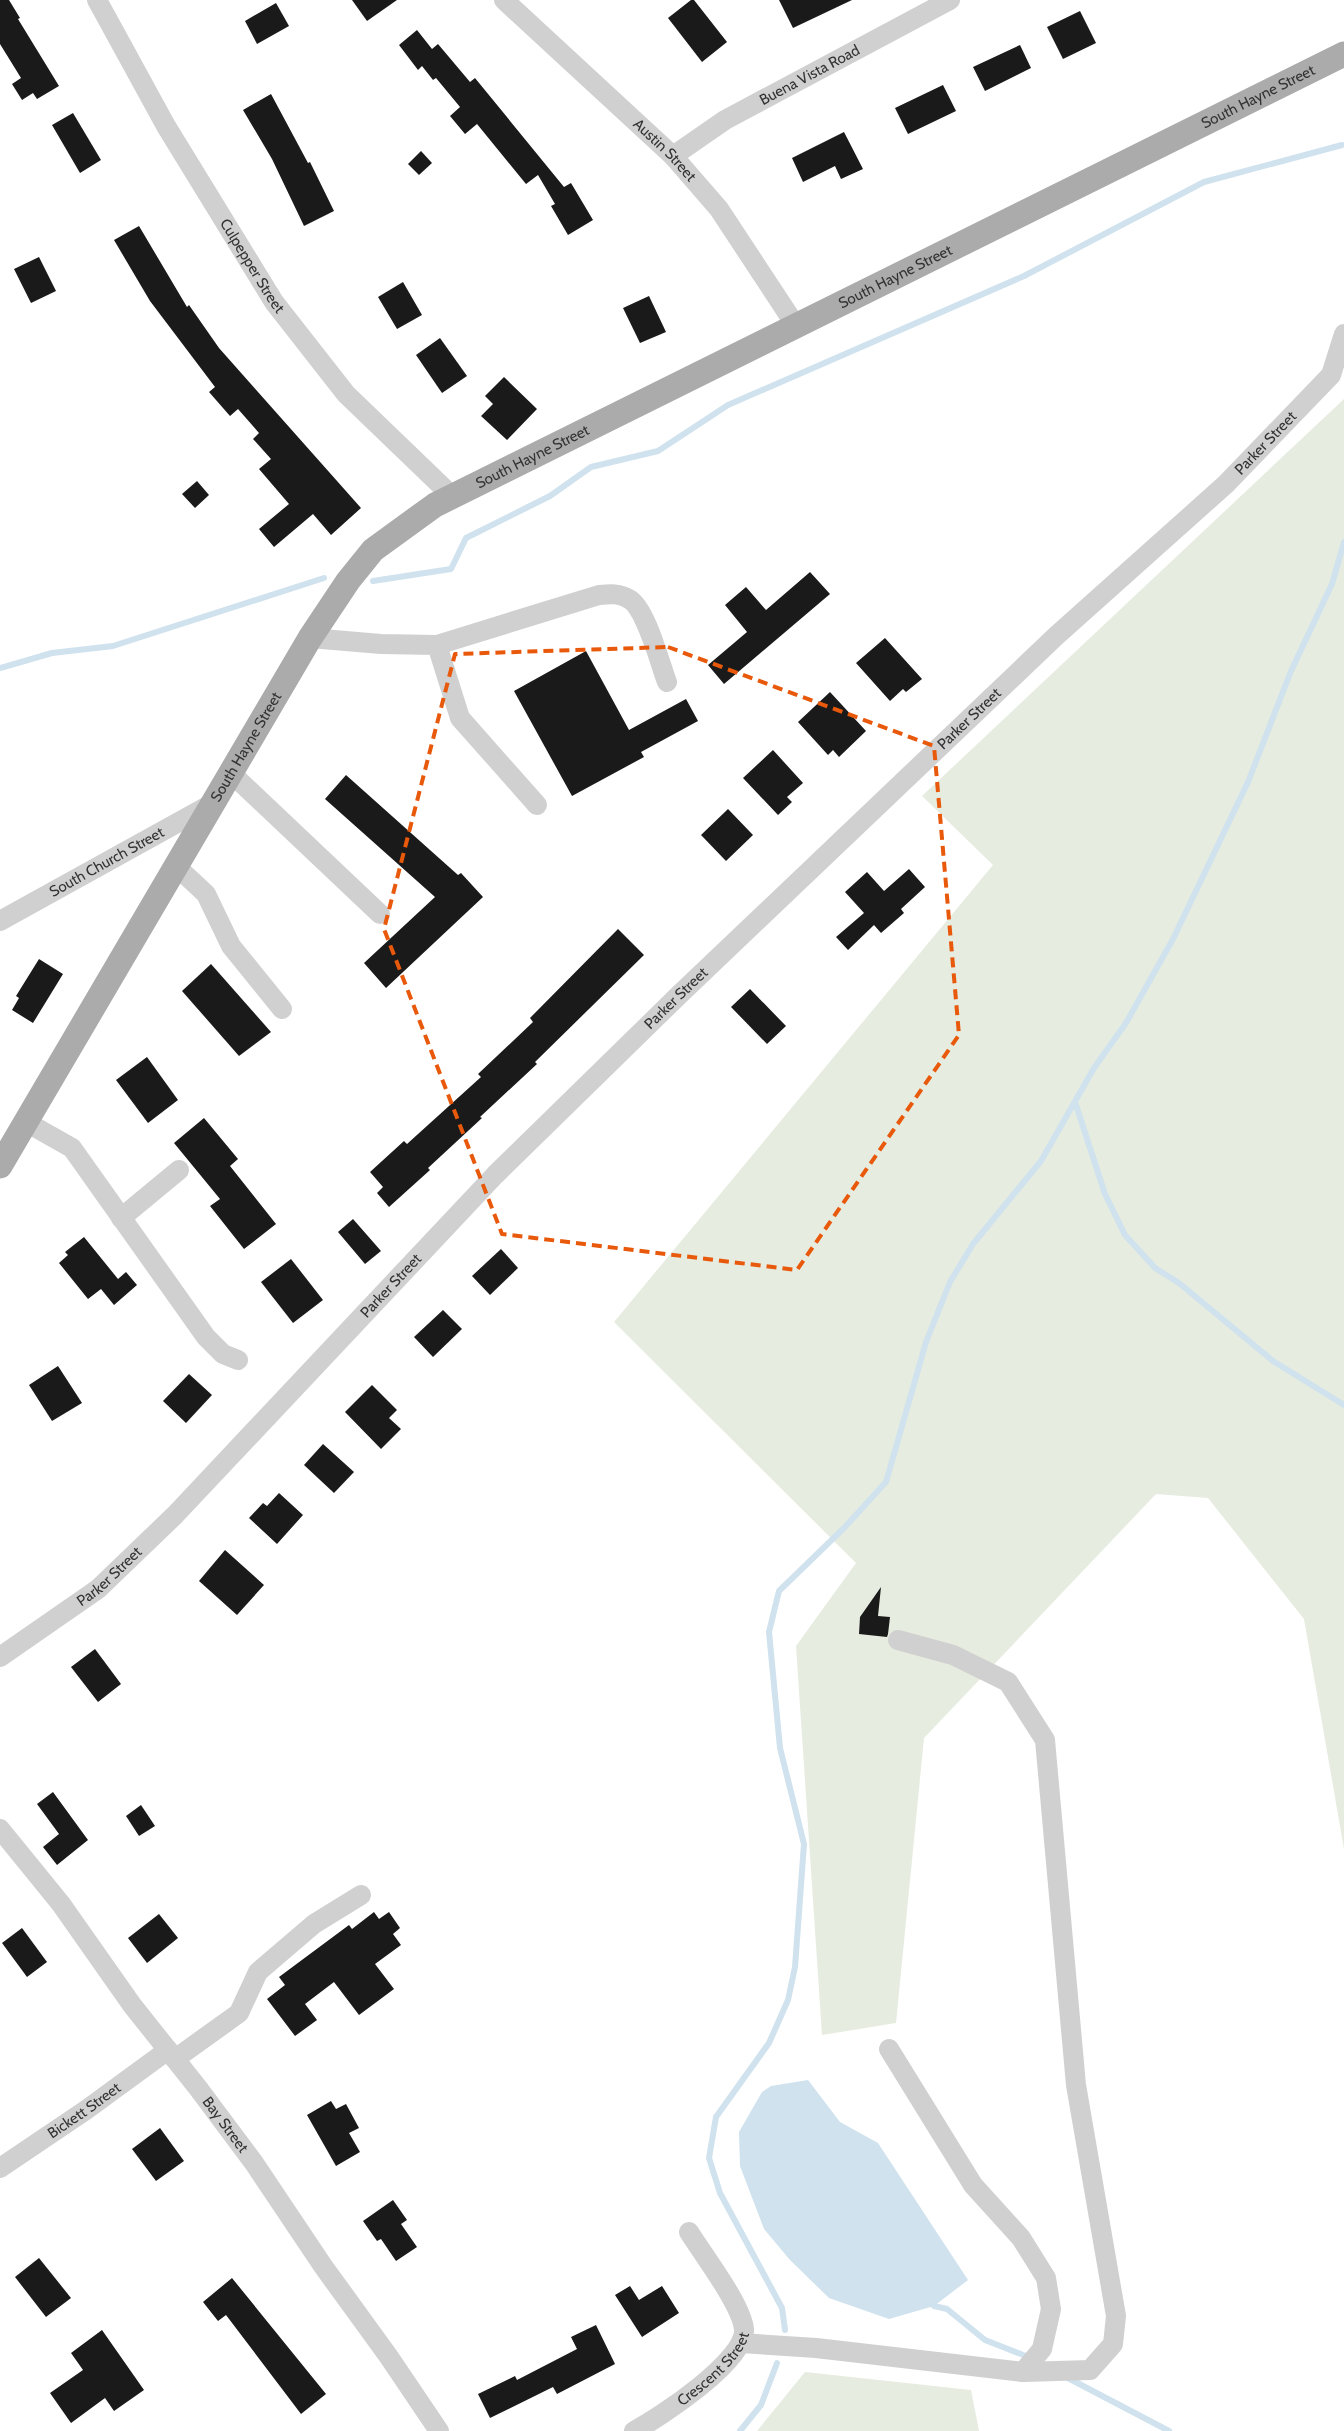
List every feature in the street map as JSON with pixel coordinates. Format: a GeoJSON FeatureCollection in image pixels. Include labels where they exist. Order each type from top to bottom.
{"type":"FeatureCollection","features":[{"type":"Feature","properties":{"kind":"main road","name":"South Hayne Street"},"geometry":{"type":"LineString","coordinates":[[0,1166],[232,774],[310,638],[348,581],[373,550],[435,504],[1344,54]]}},
{"type":"Feature","properties":{"kind":"street","name":"Culpepper Street"},"geometry":{"type":"LineString","coordinates":[[97,0],[166,126],[221,212],[274,302],[346,394],[452,496]]}},
{"type":"Feature","properties":{"kind":"street","name":"Austin Street"},"geometry":{"type":"LineString","coordinates":[[504,0],[673,156],[719,209],[796,326]]}},
{"type":"Feature","properties":{"kind":"street","name":"Buena Vista Road"},"geometry":{"type":"LineString","coordinates":[[673,156],[725,120],[950,0]]}},
{"type":"Feature","properties":{"kind":"street","name":"Parker Street"},"geometry":{"type":"LineString","coordinates":[[0,1657],[98,1589],[175,1515],[516,1154],[715,960],[1027,663],[1226,484],[1331,375],[1344,334]]}},
{"type":"Feature","properties":{"kind":"street"},"geometry":{"type":"LineString","coordinates":[[310,638],[381,644],[437,645],[599,595],[614,593],[631,600],[642,615],[667,682]]}},
{"type":"Feature","properties":{"kind":"street"},"geometry":{"type":"LineString","coordinates":[[437,645],[460,718],[536,805]]}},
{"type":"Feature","properties":{"kind":"street"},"geometry":{"type":"LineString","coordinates":[[232,774],[380,914]]}},
{"type":"Feature","properties":{"kind":"street","name":"South Church Street"},"geometry":{"type":"LineString","coordinates":[[0,921],[215,802]]}},
{"type":"Feature","properties":{"kind":"street"},"geometry":{"type":"LineString","coordinates":[[177,867],[206,894],[232,946],[282,1009]]}},
{"type":"Feature","properties":{"kind":"street"},"geometry":{"type":"LineString","coordinates":[[26,1122],[72,1148],[206,1337],[222,1354],[238,1360]]}},
{"type":"Feature","properties":{"kind":"street"},"geometry":{"type":"LineString","coordinates":[[121,1218],[179,1170]]}},
{"type":"Feature","properties":{"kind":"street"},"geometry":{"type":"LineString","coordinates":[[741,2343],[816,2348],[1023,2372],[1090,2370],[1112,2344],[1116,2316],[1076,2085],[1045,1740],[1008,1682],[953,1655],[898,1640]]}},
{"type":"Feature","properties":{"kind":"street","name":"Bay Street"},"geometry":{"type":"LineString","coordinates":[[0,1829],[61,1904],[132,2005],[254,2163],[323,2266],[389,2357],[439,2431]]}},
{"type":"Feature","properties":{"kind":"street","name":"Bickett Street"},"geometry":{"type":"LineString","coordinates":[[0,2168],[86,2110],[239,2013],[258,1972],[314,1924],[361,1895]]}},
{"type":"Feature","properties":{"kind":"street"},"geometry":{"type":"LineString","coordinates":[[889,2049],[973,2185],[1021,2238],[1046,2278],[1050,2309],[1042,2348],[1023,2372]]}},
{"type":"Feature","properties":{"kind":"street","name":"Crescent Street"},"geometry":{"type":"LineString","coordinates":[[634,2431],[696,2390],[722,2367],[741,2343],[744,2330],[735,2302],[690,2232]]}},
{"type":"Feature","properties":{"kind":"highlighted area"},"geometry":{"type":"Polygon","coordinates":[[[668,647],[934,746],[959,1035],[797,1270],[502,1234],[384,929],[455,654],[668,647]]]}},
{"type":"Feature","properties":{"kind":"shaded area"},"geometry":{"type":"Polygon","coordinates":[[[1344,399],[1344,1849],[1304,1619],[1208,1498],[1156,1494],[924,1738],[896,2023],[822,2035],[796,1646],[856,1563],[614,1322],[993,865],[922,796],[1344,399]]]}},
{"type":"Feature","properties":{"kind":"shaded area"},"geometry":{"type":"Polygon","coordinates":[[[805,2372],[971,2390],[979,2431],[757,2431],[805,2372]]]}},
{"type":"Feature","properties":{"kind":"water"},"geometry":{"type":"Polygon","coordinates":[[[808,2080],[840,2122],[878,2143],[968,2280],[934,2306],[889,2319],[829,2298],[790,2260],[764,2229],[740,2166],[739,2132],[762,2092],[771,2086],[808,2080]]]}},
{"type":"Feature","properties":{"kind":"building"},"geometry":{"type":"Polygon","coordinates":[[[0,0],[9,0],[20,18],[18,19],[59,86],[37,99],[33,93],[22,100],[12,84],[21,78],[0,44],[0,0]]]}},
{"type":"Feature","properties":{"kind":"building"},"geometry":{"type":"Polygon","coordinates":[[[352,0],[397,0],[367,21],[352,0]]]}},
{"type":"Feature","properties":{"kind":"building"},"geometry":{"type":"Polygon","coordinates":[[[691,0],[694,0],[727,42],[702,62],[668,18],[691,0]]]}},
{"type":"Feature","properties":{"kind":"building"},"geometry":{"type":"Polygon","coordinates":[[[779,0],[852,0],[793,28],[779,0]]]}},
{"type":"Feature","properties":{"kind":"building"},"geometry":{"type":"Polygon","coordinates":[[[276,3],[289,26],[257,44],[245,21],[276,3]]]}},
{"type":"Feature","properties":{"kind":"building"},"geometry":{"type":"Polygon","coordinates":[[[1080,11],[1096,43],[1063,59],[1047,27],[1080,11]]]}},
{"type":"Feature","properties":{"kind":"building"},"geometry":{"type":"Polygon","coordinates":[[[417,30],[432,49],[438,44],[470,82],[475,78],[564,187],[571,183],[593,220],[568,235],[551,206],[555,204],[538,175],[526,184],[477,124],[465,134],[450,116],[460,107],[436,78],[433,80],[422,66],[418,70],[399,45],[417,30]]]}},
{"type":"Feature","properties":{"kind":"building"},"geometry":{"type":"Polygon","coordinates":[[[1020,45],[1031,68],[985,91],[973,67],[1020,45]]]}},
{"type":"Feature","properties":{"kind":"building"},"geometry":{"type":"Polygon","coordinates":[[[943,85],[956,111],[908,134],[895,108],[943,85]]]}},
{"type":"Feature","properties":{"kind":"building"},"geometry":{"type":"Polygon","coordinates":[[[271,94],[308,163],[310,162],[334,211],[304,226],[272,159],[243,110],[271,94]]]}},
{"type":"Feature","properties":{"kind":"building"},"geometry":{"type":"Polygon","coordinates":[[[73,113],[101,160],[80,173],[52,125],[73,113]]]}},
{"type":"Feature","properties":{"kind":"building"},"geometry":{"type":"Polygon","coordinates":[[[844,132],[863,169],[841,179],[835,166],[803,182],[792,158],[844,132]]]}},
{"type":"Feature","properties":{"kind":"building"},"geometry":{"type":"Polygon","coordinates":[[[421,151],[432,163],[419,175],[408,164],[421,151]]]}},
{"type":"Feature","properties":{"kind":"building"},"geometry":{"type":"Polygon","coordinates":[[[139,226],[187,307],[189,305],[219,348],[361,508],[331,535],[313,514],[274,547],[259,529],[289,504],[259,469],[271,459],[253,439],[259,433],[238,409],[230,416],[209,392],[215,387],[150,301],[114,240],[139,226]]]}},
{"type":"Feature","properties":{"kind":"building"},"geometry":{"type":"Polygon","coordinates":[[[39,257],[56,291],[31,303],[14,269],[39,257]]]}},
{"type":"Feature","properties":{"kind":"building"},"geometry":{"type":"Polygon","coordinates":[[[403,282],[422,315],[397,329],[378,297],[403,282]]]}},
{"type":"Feature","properties":{"kind":"building"},"geometry":{"type":"Polygon","coordinates":[[[649,296],[666,332],[640,343],[623,308],[649,296]]]}},
{"type":"Feature","properties":{"kind":"building"},"geometry":{"type":"Polygon","coordinates":[[[440,338],[467,376],[442,393],[416,355],[440,338]]]}},
{"type":"Feature","properties":{"kind":"building"},"geometry":{"type":"Polygon","coordinates":[[[504,377],[537,409],[507,440],[481,416],[493,404],[485,396],[504,377]]]}},
{"type":"Feature","properties":{"kind":"building"},"geometry":{"type":"Polygon","coordinates":[[[197,481],[209,495],[195,508],[182,494],[197,481]]]}},
{"type":"Feature","properties":{"kind":"building"},"geometry":{"type":"Polygon","coordinates":[[[810,572],[830,594],[724,684],[708,665],[747,632],[725,605],[746,587],[766,610],[810,572]]]}},
{"type":"Feature","properties":{"kind":"building"},"geometry":{"type":"Polygon","coordinates":[[[885,638],[922,679],[906,692],[903,689],[890,701],[856,663],[885,638]]]}},
{"type":"Feature","properties":{"kind":"building"},"geometry":{"type":"Polygon","coordinates":[[[586,651],[629,730],[686,699],[698,721],[641,752],[644,757],[572,796],[514,691],[586,651]]]}},
{"type":"Feature","properties":{"kind":"building"},"geometry":{"type":"Polygon","coordinates":[[[830,692],[866,731],[839,757],[833,750],[828,755],[798,722],[830,692]]]}},
{"type":"Feature","properties":{"kind":"building"},"geometry":{"type":"Polygon","coordinates":[[[773,750],[803,783],[787,797],[792,802],[778,815],[743,778],[773,750]]]}},
{"type":"Feature","properties":{"kind":"building"},"geometry":{"type":"Polygon","coordinates":[[[346,775],[458,875],[461,873],[483,897],[386,988],[364,963],[435,897],[325,799],[346,775]]]}},
{"type":"Feature","properties":{"kind":"building"},"geometry":{"type":"Polygon","coordinates":[[[728,809],[753,835],[726,861],[701,835],[728,809]]]}},
{"type":"Feature","properties":{"kind":"building"},"geometry":{"type":"Polygon","coordinates":[[[909,869],[925,887],[901,909],[904,913],[881,933],[874,925],[848,950],[836,937],[864,913],[845,892],[867,872],[884,891],[909,869]]]}},
{"type":"Feature","properties":{"kind":"building"},"geometry":{"type":"Polygon","coordinates":[[[618,929],[644,955],[535,1062],[537,1064],[428,1168],[430,1170],[389,1207],[377,1193],[383,1187],[370,1172],[404,1141],[407,1144],[481,1077],[478,1074],[533,1022],[530,1018],[618,929]]]}},
{"type":"Feature","properties":{"kind":"building"},"geometry":{"type":"Polygon","coordinates":[[[39,959],[63,974],[33,1023],[12,1010],[19,998],[16,996],[39,959]]]}},
{"type":"Feature","properties":{"kind":"building"},"geometry":{"type":"Polygon","coordinates":[[[211,964],[271,1032],[239,1056],[182,991],[211,964]]]}},
{"type":"Feature","properties":{"kind":"building"},"geometry":{"type":"Polygon","coordinates":[[[750,989],[786,1026],[767,1044],[731,1007],[750,989]]]}},
{"type":"Feature","properties":{"kind":"building"},"geometry":{"type":"Polygon","coordinates":[[[147,1057],[178,1100],[148,1123],[116,1080],[147,1057]]]}},
{"type":"Feature","properties":{"kind":"building"},"geometry":{"type":"Polygon","coordinates":[[[204,1118],[238,1159],[230,1166],[276,1224],[244,1249],[210,1206],[220,1199],[174,1143],[204,1118]]]}},
{"type":"Feature","properties":{"kind":"building"},"geometry":{"type":"Polygon","coordinates":[[[353,1219],[381,1251],[365,1264],[338,1232],[353,1219]]]}},
{"type":"Feature","properties":{"kind":"building"},"geometry":{"type":"Polygon","coordinates":[[[84,1237],[118,1279],[126,1272],[137,1285],[114,1305],[101,1289],[88,1299],[59,1263],[68,1255],[65,1252],[84,1237]]]}},
{"type":"Feature","properties":{"kind":"building"},"geometry":{"type":"Polygon","coordinates":[[[501,1249],[518,1268],[490,1295],[472,1276],[501,1249]]]}},
{"type":"Feature","properties":{"kind":"building"},"geometry":{"type":"Polygon","coordinates":[[[291,1259],[323,1300],[293,1323],[261,1282],[291,1259]]]}},
{"type":"Feature","properties":{"kind":"building"},"geometry":{"type":"Polygon","coordinates":[[[443,1310],[462,1329],[433,1357],[414,1337],[443,1310]]]}},
{"type":"Feature","properties":{"kind":"building"},"geometry":{"type":"Polygon","coordinates":[[[58,1366],[82,1403],[52,1421],[29,1385],[58,1366]]]}},
{"type":"Feature","properties":{"kind":"building"},"geometry":{"type":"Polygon","coordinates":[[[189,1374],[212,1395],[186,1423],[163,1401],[189,1374]]]}},
{"type":"Feature","properties":{"kind":"building"},"geometry":{"type":"Polygon","coordinates":[[[372,1385],[397,1410],[389,1418],[401,1429],[381,1449],[345,1412],[372,1385]]]}},
{"type":"Feature","properties":{"kind":"building"},"geometry":{"type":"Polygon","coordinates":[[[323,1444],[354,1472],[334,1493],[304,1465],[323,1444]]]}},
{"type":"Feature","properties":{"kind":"building"},"geometry":{"type":"Polygon","coordinates":[[[279,1493],[303,1515],[277,1544],[249,1518],[263,1503],[267,1506],[279,1493]]]}},
{"type":"Feature","properties":{"kind":"building"},"geometry":{"type":"Polygon","coordinates":[[[225,1550],[264,1585],[237,1615],[199,1581],[225,1550]]]}},
{"type":"Feature","properties":{"kind":"building"},"geometry":{"type":"Polygon","coordinates":[[[881,1587],[878,1616],[890,1617],[887,1637],[859,1634],[860,1617],[881,1587]]]}},
{"type":"Feature","properties":{"kind":"building"},"geometry":{"type":"Polygon","coordinates":[[[95,1649],[121,1684],[98,1702],[71,1667],[95,1649]]]}},
{"type":"Feature","properties":{"kind":"building"},"geometry":{"type":"Polygon","coordinates":[[[53,1792],[88,1840],[57,1865],[43,1847],[59,1834],[37,1804],[53,1792]]]}},
{"type":"Feature","properties":{"kind":"building"},"geometry":{"type":"Polygon","coordinates":[[[141,1805],[155,1826],[139,1836],[126,1816],[141,1805]]]}},
{"type":"Feature","properties":{"kind":"building"},"geometry":{"type":"Polygon","coordinates":[[[374,1912],[379,1919],[389,1912],[400,1928],[393,1934],[401,1945],[375,1964],[394,1989],[359,2015],[334,1982],[305,2004],[317,2020],[295,2036],[267,1999],[285,1985],[279,1977],[349,1925],[352,1929],[374,1912]]]}},
{"type":"Feature","properties":{"kind":"building"},"geometry":{"type":"Polygon","coordinates":[[[159,1914],[178,1938],[147,1963],[128,1938],[159,1914]]]}},
{"type":"Feature","properties":{"kind":"building"},"geometry":{"type":"Polygon","coordinates":[[[22,1928],[47,1962],[27,1977],[2,1943],[22,1928]]]}},
{"type":"Feature","properties":{"kind":"building"},"geometry":{"type":"Polygon","coordinates":[[[331,2101],[336,2109],[346,2104],[359,2128],[349,2133],[360,2152],[336,2166],[307,2115],[331,2101]]]}},
{"type":"Feature","properties":{"kind":"building"},"geometry":{"type":"Polygon","coordinates":[[[160,2128],[184,2161],[156,2181],[132,2149],[160,2128]]]}},
{"type":"Feature","properties":{"kind":"building"},"geometry":{"type":"Polygon","coordinates":[[[393,2200],[407,2220],[401,2224],[417,2247],[396,2261],[381,2239],[377,2241],[363,2221],[393,2200]]]}},
{"type":"Feature","properties":{"kind":"building"},"geometry":{"type":"Polygon","coordinates":[[[39,2258],[71,2298],[46,2317],[15,2277],[39,2258]]]}},
{"type":"Feature","properties":{"kind":"building"},"geometry":{"type":"Polygon","coordinates":[[[232,2278],[326,2394],[301,2414],[226,2315],[218,2321],[203,2302],[232,2278]]]}},
{"type":"Feature","properties":{"kind":"building"},"geometry":{"type":"Polygon","coordinates":[[[630,2286],[639,2300],[662,2286],[679,2313],[642,2337],[615,2295],[630,2286]]]}},
{"type":"Feature","properties":{"kind":"building"},"geometry":{"type":"Polygon","coordinates":[[[596,2325],[615,2364],[557,2394],[553,2387],[490,2418],[478,2394],[515,2376],[517,2380],[577,2349],[571,2337],[596,2325]]]}},
{"type":"Feature","properties":{"kind":"building"},"geometry":{"type":"Polygon","coordinates":[[[102,2330],[144,2390],[114,2411],[105,2398],[71,2423],[50,2393],[83,2370],[71,2353],[102,2330]]]}},
{"type":"Feature","properties":{"kind":"waterway"},"geometry":{"type":"LineString","coordinates":[[373,581],[451,569],[466,538],[550,496],[591,467],[658,451],[728,405],[1024,276],[1204,182],[1342,145]]}},
{"type":"Feature","properties":{"kind":"waterway"},"geometry":{"type":"LineString","coordinates":[[785,2330],[782,2308],[720,2193],[709,2158],[716,2117],[769,2043],[788,2000],[795,1967],[804,1844],[780,1748],[769,1632],[779,1591],[844,1528],[886,1482],[926,1342],[950,1282],[973,1244],[1041,1161],[1094,1068],[1126,1023],[1173,939],[1248,782],[1291,671],[1332,584],[1344,542]]}},
{"type":"Feature","properties":{"kind":"waterway"},"geometry":{"type":"LineString","coordinates":[[0,668],[52,653],[113,646],[324,578]]}},
{"type":"Feature","properties":{"kind":"waterway"},"geometry":{"type":"LineString","coordinates":[[1075,1102],[1105,1194],[1125,1235],[1155,1268],[1179,1283],[1273,1361],[1344,1405]]}},
{"type":"Feature","properties":{"kind":"waterway"},"geometry":{"type":"LineString","coordinates":[[934,2306],[947,2309],[985,2340],[1031,2358]]}},
{"type":"Feature","properties":{"kind":"waterway"},"geometry":{"type":"LineString","coordinates":[[740,2431],[761,2405],[777,2363]]}},
{"type":"Feature","properties":{"kind":"waterway"},"geometry":{"type":"LineString","coordinates":[[1066,2377],[1169,2431]]}}]}
